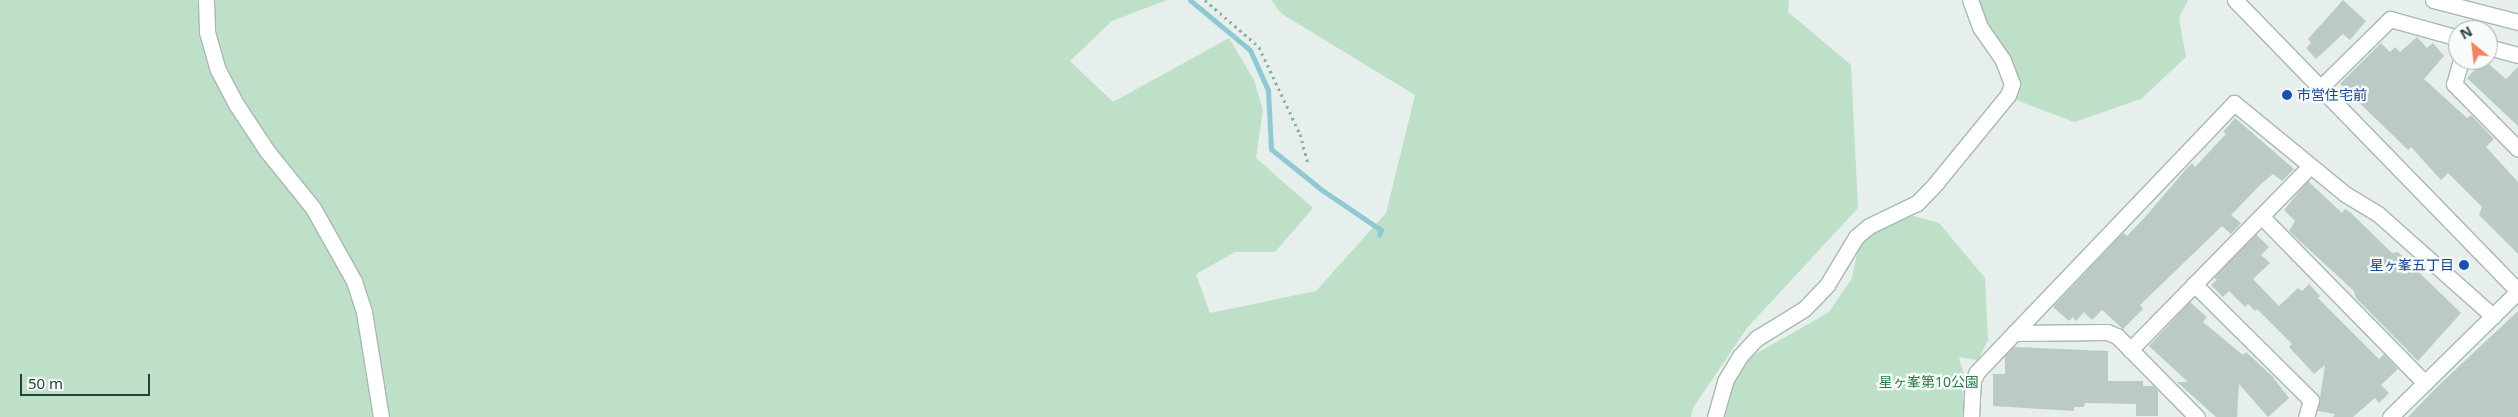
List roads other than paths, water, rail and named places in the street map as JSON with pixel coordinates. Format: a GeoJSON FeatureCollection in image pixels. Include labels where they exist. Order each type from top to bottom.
{"type":"FeatureCollection","features":[{"type":"Feature","properties":{"kind":"street"},"geometry":{"type":"LineString","coordinates":[[206,0],[207,32],[217,68],[236,104],[267,151],[313,208],[354,280],[364,312],[381,417]]}},
{"type":"Feature","properties":{"kind":"street"},"geometry":{"type":"LineString","coordinates":[[1715,417],[1725,381],[1740,356],[1757,338],[1804,309],[1828,285],[1856,237],[1869,226],[1923,196],[2008,96],[2012,84],[2003,60],[1980,27],[1970,0]]}},
{"type":"Feature","properties":{"kind":"street"},"geometry":{"type":"LineString","coordinates":[[2235,0],[2518,291],[2390,417]]}},
{"type":"Feature","properties":{"kind":"street"},"geometry":{"type":"LineString","coordinates":[[2433,0],[2518,22]]}},
{"type":"Feature","properties":{"kind":"street"},"geometry":{"type":"LineString","coordinates":[[2319,88],[2390,19],[2448,35]]}},
{"type":"Feature","properties":{"kind":"street"},"geometry":{"type":"LineString","coordinates":[[2498,50],[2518,55]]}},
{"type":"Feature","properties":{"kind":"street"},"geometry":{"type":"LineString","coordinates":[[2458,70],[2454,84],[2518,149]]}},
{"type":"Feature","properties":{"kind":"street"},"geometry":{"type":"LineString","coordinates":[[1971,417],[1973,380],[1977,372],[2234,103],[2345,194],[2378,214],[2493,316]]}},
{"type":"Feature","properties":{"kind":"street"},"geometry":{"type":"LineString","coordinates":[[2130,350],[2310,166]]}},
{"type":"Feature","properties":{"kind":"street"},"geometry":{"type":"LineString","coordinates":[[2260,216],[2425,383]]}},
{"type":"Feature","properties":{"kind":"street"},"geometry":{"type":"LineString","coordinates":[[2194,284],[2311,400],[2306,417]]}},
{"type":"Feature","properties":{"kind":"street"},"geometry":{"type":"LineString","coordinates":[[2014,333],[2107,332],[2117,336],[2197,417]]}},
{"type":"Feature","properties":{"kind":"waterway"},"geometry":{"type":"LineString","coordinates":[[1190,0],[1250,50],[1268,90],[1271,149],[1322,190],[1381,230],[1379,235]]}},
{"type":"Feature","properties":{"kind":"place","name":"市営住宅前"},"geometry":{"type":"Point","coordinates":[2287,95]}},
{"type":"Feature","properties":{"kind":"place","name":"星ヶ峯五丁目"},"geometry":{"type":"Point","coordinates":[2464,265]}},
{"type":"Feature","properties":{"kind":"park label","name":"星ヶ峯第10公園"},"geometry":{"type":"Point","coordinates":[1929,382]}}]}
